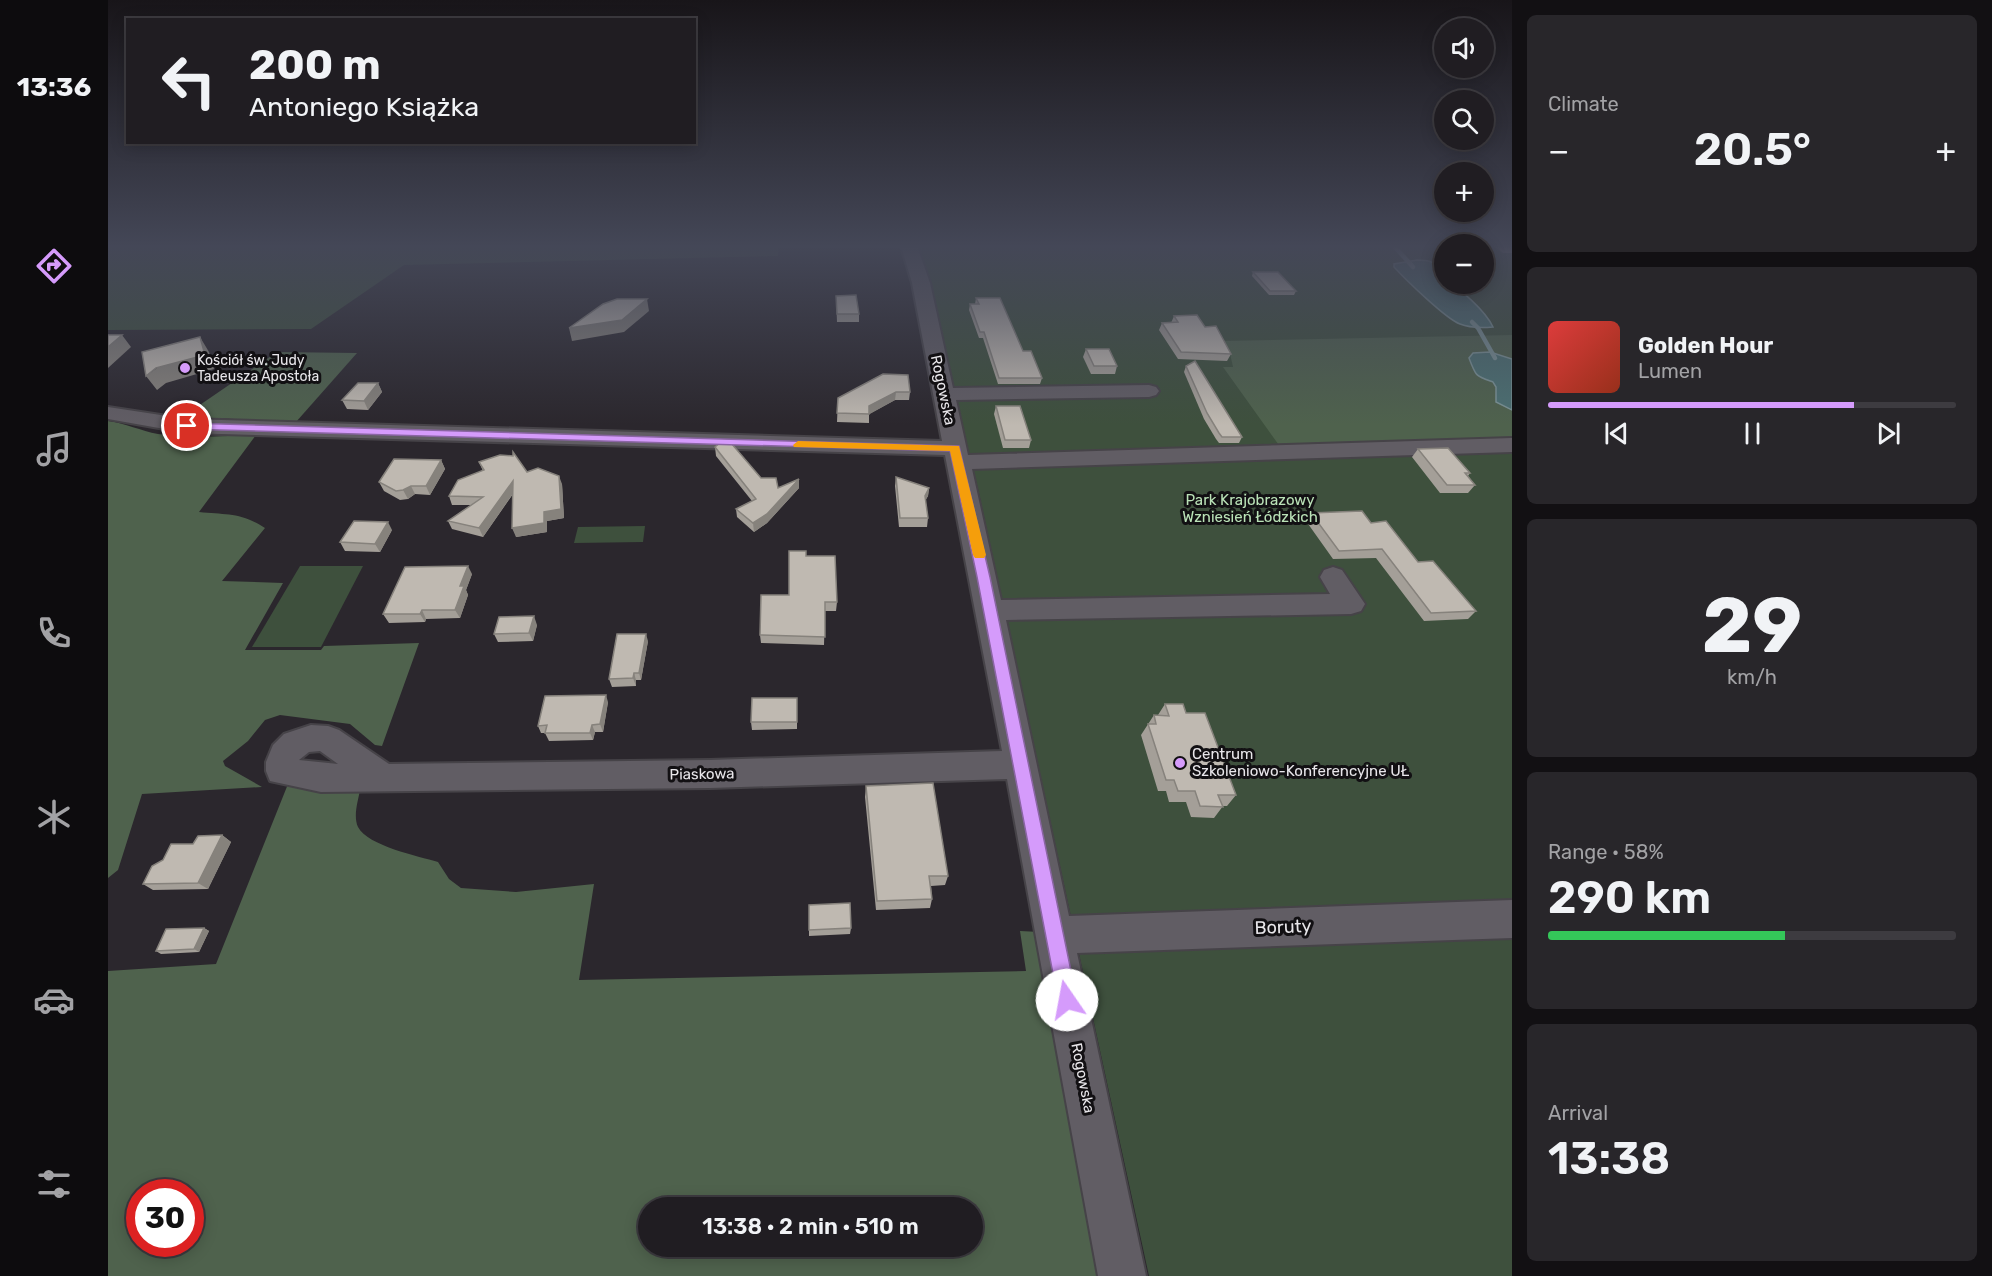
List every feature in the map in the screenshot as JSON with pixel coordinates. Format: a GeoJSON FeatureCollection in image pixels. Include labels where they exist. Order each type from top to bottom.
{"type":"FeatureCollection","features":[{"type":"Feature","properties":{"kind":"street","name":"Rogowska"},"geometry":{"type":"LineString","coordinates":[[926,306],[990,610],[1122,1276]]}},
{"type":"Feature","properties":{"kind":"street"},"geometry":{"type":"LineString","coordinates":[[944,394],[1149,391]]}},
{"type":"Feature","properties":{"kind":"street"},"geometry":{"type":"LineString","coordinates":[[108,413],[187,426],[957,455],[1512,445]]}},
{"type":"Feature","properties":{"kind":"street"},"geometry":{"type":"LineString","coordinates":[[990,610],[1351,604],[1334,577]]}},
{"type":"Feature","properties":{"kind":"street","name":"Piaskowa"},"geometry":{"type":"LineString","coordinates":[[384,778],[710,774],[1020,765]]}},
{"type":"Feature","properties":{"kind":"street","name":"Boruty"},"geometry":{"type":"LineString","coordinates":[[1054,935],[1512,920]]}},
{"type":"Feature","properties":{"kind":"green space"},"geometry":{"type":"Polygon","coordinates":[[[108,306],[345,306],[311,329],[108,330],[108,306]]]}},
{"type":"Feature","properties":{"kind":"green space","name":"Park Krajobrazowy Wzniesień Łódzkich"},"geometry":{"type":"Polygon","coordinates":[[[932,306],[1512,306],[1512,1276],[1149,1276],[978,489],[932,306]]]}},
{"type":"Feature","properties":{"kind":"green space"},"geometry":{"type":"Polygon","coordinates":[[[1512,335],[1512,441],[1281,448],[1223,367],[1233,367],[1229,349],[1222,341],[1512,335]]]}},
{"type":"Feature","properties":{"kind":"green space"},"geometry":{"type":"Polygon","coordinates":[[[277,352],[357,353],[296,422],[191,417],[191,411],[277,352]]]}},
{"type":"Feature","properties":{"kind":"green space"},"geometry":{"type":"Polygon","coordinates":[[[108,421],[170,436],[256,435],[199,512],[241,517],[265,528],[222,581],[283,583],[245,650],[321,650],[324,646],[419,643],[382,746],[375,745],[350,724],[280,715],[265,720],[248,741],[223,761],[225,766],[262,787],[142,794],[118,870],[108,878],[108,421]]]}},
{"type":"Feature","properties":{"kind":"green space"},"geometry":{"type":"Polygon","coordinates":[[[645,526],[643,542],[574,543],[578,527],[645,526]]]}},
{"type":"Feature","properties":{"kind":"green space"},"geometry":{"type":"Polygon","coordinates":[[[300,566],[363,566],[321,647],[252,647],[300,566]]]}},
{"type":"Feature","properties":{"kind":"green space"},"geometry":{"type":"Polygon","coordinates":[[[288,784],[360,790],[356,818],[363,834],[382,845],[438,862],[449,879],[461,888],[516,892],[594,884],[579,980],[1026,971],[1020,931],[1040,932],[1107,1276],[108,1276],[108,971],[216,964],[288,784]]]}},
{"type":"Feature","properties":{"kind":"water"},"geometry":{"type":"Polygon","coordinates":[[[1434,306],[1476,306],[1493,327],[1472,327],[1454,321],[1434,306]]]}},
{"type":"Feature","properties":{"kind":"water"},"geometry":{"type":"Polygon","coordinates":[[[1490,352],[1512,359],[1512,410],[1496,402],[1496,387],[1493,382],[1477,375],[1473,369],[1469,358],[1473,353],[1490,352]]]}},
{"type":"Feature","properties":{"kind":"building"},"geometry":{"type":"Polygon","coordinates":[[[601,306],[639,306],[622,320],[569,328],[601,306]]]}},
{"type":"Feature","properties":{"kind":"building"},"geometry":{"type":"Polygon","coordinates":[[[837,306],[858,306],[859,314],[837,314],[837,306]]]}},
{"type":"Feature","properties":{"kind":"building"},"geometry":{"type":"Polygon","coordinates":[[[971,306],[1003,306],[1023,351],[1031,351],[1042,378],[999,378],[984,332],[980,332],[971,306]]]}},
{"type":"Feature","properties":{"kind":"building"},"geometry":{"type":"Polygon","coordinates":[[[1197,315],[1205,327],[1216,326],[1231,354],[1181,352],[1162,323],[1178,322],[1174,316],[1197,315]]]}},
{"type":"Feature","properties":{"kind":"building"},"geometry":{"type":"Polygon","coordinates":[[[108,335],[122,335],[108,347],[108,335]]]}},
{"type":"Feature","properties":{"kind":"building"},"geometry":{"type":"Polygon","coordinates":[[[200,337],[205,355],[156,368],[146,376],[142,352],[200,337]]]}},
{"type":"Feature","properties":{"kind":"building"},"geometry":{"type":"Polygon","coordinates":[[[1086,349],[1109,349],[1117,366],[1094,366],[1086,349]]]}},
{"type":"Feature","properties":{"kind":"building"},"geometry":{"type":"Polygon","coordinates":[[[1195,361],[1242,437],[1222,437],[1219,433],[1207,413],[1186,366],[1195,361]]]}},
{"type":"Feature","properties":{"kind":"building"},"geometry":{"type":"Polygon","coordinates":[[[883,374],[908,375],[910,392],[896,392],[869,406],[869,414],[837,413],[838,398],[883,374]]]}},
{"type":"Feature","properties":{"kind":"building"},"geometry":{"type":"Polygon","coordinates":[[[358,383],[378,383],[364,401],[342,400],[358,383]]]}},
{"type":"Feature","properties":{"kind":"building"},"geometry":{"type":"Polygon","coordinates":[[[996,406],[1020,406],[1031,440],[1005,440],[996,406]]]}},
{"type":"Feature","properties":{"kind":"building"},"geometry":{"type":"Polygon","coordinates":[[[721,442],[731,443],[761,478],[776,478],[778,488],[799,479],[767,514],[753,523],[736,509],[756,499],[715,447],[721,442]]]}},
{"type":"Feature","properties":{"kind":"building"},"geometry":{"type":"Polygon","coordinates":[[[1448,448],[1470,473],[1465,473],[1475,485],[1447,485],[1418,449],[1448,448]]]}},
{"type":"Feature","properties":{"kind":"building"},"geometry":{"type":"Polygon","coordinates":[[[513,452],[527,472],[538,468],[559,476],[561,509],[544,512],[544,523],[512,528],[513,481],[479,528],[448,521],[483,497],[449,496],[458,480],[484,470],[479,462],[500,455],[513,456],[513,452]]]}},
{"type":"Feature","properties":{"kind":"building"},"geometry":{"type":"Polygon","coordinates":[[[394,459],[441,460],[426,486],[411,486],[396,491],[379,482],[394,459]]]}},
{"type":"Feature","properties":{"kind":"building"},"geometry":{"type":"Polygon","coordinates":[[[896,477],[929,488],[925,496],[928,518],[900,518],[896,477]]]}},
{"type":"Feature","properties":{"kind":"building"},"geometry":{"type":"Polygon","coordinates":[[[1362,511],[1371,523],[1386,521],[1418,562],[1433,561],[1476,611],[1431,613],[1382,549],[1339,551],[1311,513],[1362,511]]]}},
{"type":"Feature","properties":{"kind":"building"},"geometry":{"type":"Polygon","coordinates":[[[354,521],[388,522],[375,544],[340,542],[354,521]]]}},
{"type":"Feature","properties":{"kind":"building"},"geometry":{"type":"Polygon","coordinates":[[[789,551],[806,551],[806,556],[835,556],[837,602],[825,602],[825,637],[760,635],[761,595],[789,595],[789,551]]]}},
{"type":"Feature","properties":{"kind":"building"},"geometry":{"type":"Polygon","coordinates":[[[468,566],[460,586],[464,586],[455,610],[422,610],[420,614],[383,614],[405,567],[468,566]]]}},
{"type":"Feature","properties":{"kind":"building"},"geometry":{"type":"Polygon","coordinates":[[[534,616],[529,633],[494,634],[499,617],[534,616]]]}},
{"type":"Feature","properties":{"kind":"building"},"geometry":{"type":"Polygon","coordinates":[[[617,634],[646,634],[639,673],[634,673],[633,678],[609,679],[617,634]]]}},
{"type":"Feature","properties":{"kind":"building"},"geometry":{"type":"Polygon","coordinates":[[[606,695],[600,724],[592,725],[590,733],[545,733],[547,725],[538,726],[545,696],[606,695]]]}},
{"type":"Feature","properties":{"kind":"building"},"geometry":{"type":"Polygon","coordinates":[[[752,698],[797,698],[797,722],[751,722],[752,698]]]}},
{"type":"Feature","properties":{"kind":"building","name":"Centrum Szkoleniowo-Konferencyjne UŁ"},"geometry":{"type":"Polygon","coordinates":[[[1165,704],[1183,704],[1186,713],[1205,713],[1236,795],[1218,795],[1223,807],[1200,806],[1195,791],[1178,791],[1174,780],[1166,780],[1148,724],[1156,724],[1154,715],[1169,716],[1165,704]]]}},
{"type":"Feature","properties":{"kind":"building"},"geometry":{"type":"Polygon","coordinates":[[[933,783],[948,876],[929,876],[932,899],[877,901],[866,786],[933,783]]]}},
{"type":"Feature","properties":{"kind":"building"},"geometry":{"type":"Polygon","coordinates":[[[222,835],[198,883],[143,884],[152,866],[163,860],[171,844],[193,844],[198,836],[222,835]]]}},
{"type":"Feature","properties":{"kind":"building"},"geometry":{"type":"Polygon","coordinates":[[[850,903],[851,928],[809,930],[809,905],[850,903]]]}},
{"type":"Feature","properties":{"kind":"building"},"geometry":{"type":"Polygon","coordinates":[[[204,928],[194,949],[156,951],[166,929],[204,928]]]}},
{"type":"Feature","properties":{"kind":"waterway"},"geometry":{"type":"LineString","coordinates":[[1472,322],[1478,328],[1495,358]]}},
{"type":"Feature","properties":{"kind":"slow traffic"},"geometry":{"type":"LineString","coordinates":[[798,445],[955,448],[979,555]]}},
{"type":"Feature","properties":{"kind":"place","name":"Kościół św. Judy Tadeusza Apostoła"},"geometry":{"type":"Point","coordinates":[185,368]}},
{"type":"Feature","properties":{"kind":"place","name":"Centrum Szkoleniowo-Konferencyjne UŁ"},"geometry":{"type":"Point","coordinates":[1180,763]}},
{"type":"Feature","properties":{"kind":"route"},"geometry":{"type":"LineString","coordinates":[[187,426],[739,444],[955,448],[984,577],[1067,1000]]}}]}
